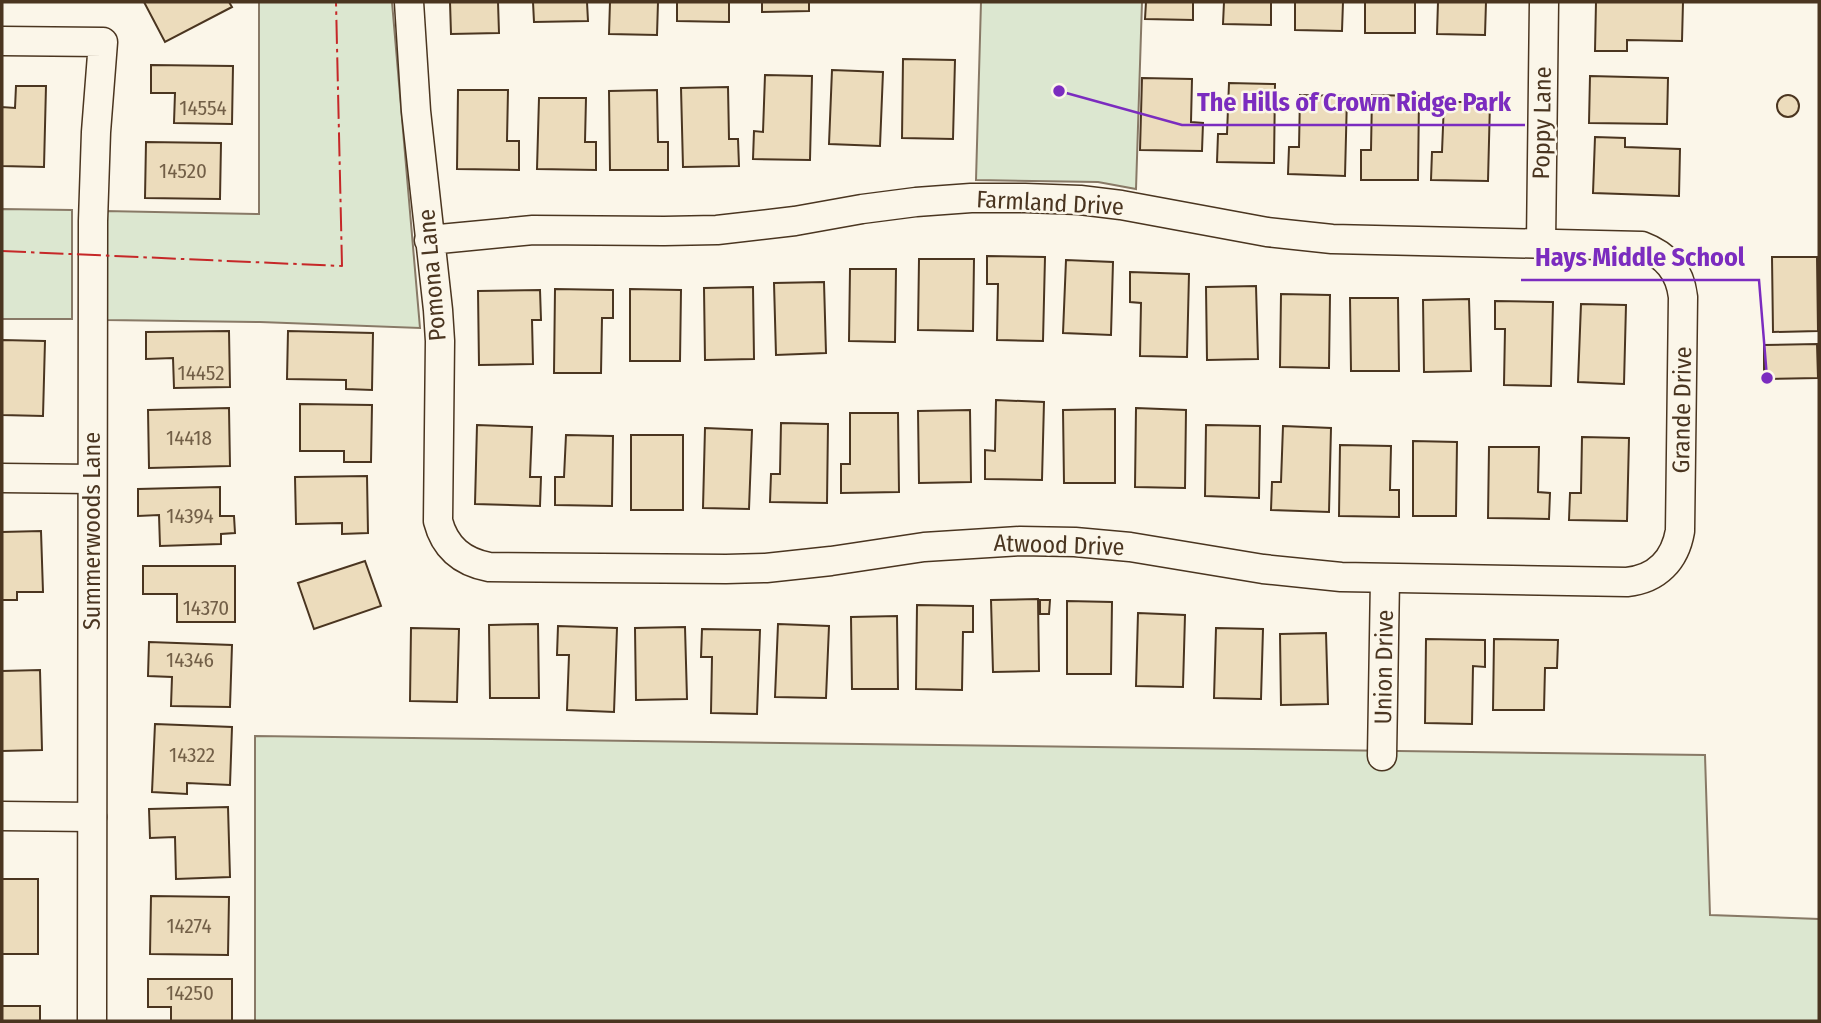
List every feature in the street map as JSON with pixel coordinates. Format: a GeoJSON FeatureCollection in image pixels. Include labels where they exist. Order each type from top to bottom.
{"type":"FeatureCollection","features":[{"type":"Feature","properties":{"kind":"street","name":"Pomona Lane"},"geometry":{"type":"LineString","coordinates":[[409,2],[416,110],[440,341],[438,514],[442,534],[450,546]]}},
{"type":"Feature","properties":{"kind":"street","name":"Poppy Lane"},"geometry":{"type":"LineString","coordinates":[[1541,243],[1544,2]]}},
{"type":"Feature","properties":{"kind":"street","name":"Summerwoods Lane"},"geometry":{"type":"LineString","coordinates":[[2,41],[103,42],[93,201],[92,1021]]}},
{"type":"Feature","properties":{"kind":"street","name":"Farmland Drive"},"geometry":{"type":"LineString","coordinates":[[429,240],[533,230],[717,230],[916,202],[1025,198],[1121,205],[1267,232],[1332,239],[1636,245],[1652,250],[1666,260]]}},
{"type":"Feature","properties":{"kind":"street","name":"Grande Drive"},"geometry":{"type":"LineString","coordinates":[[1666,260],[1677,274],[1683,297],[1680,531],[1668,562]]}},
{"type":"Feature","properties":{"kind":"street"},"geometry":{"type":"LineString","coordinates":[[2,478],[92,479]]}},
{"type":"Feature","properties":{"kind":"street","name":"Atwood Drive"},"geometry":{"type":"LineString","coordinates":[[450,546],[472,563],[489,567],[726,569],[805,565],[952,544],[1075,542],[1143,548],[1302,574],[1385,579],[1628,582],[1650,576],[1668,562]]}},
{"type":"Feature","properties":{"kind":"street","name":"Union Drive"},"geometry":{"type":"LineString","coordinates":[[1382,756],[1385,579]]}},
{"type":"Feature","properties":{"kind":"street"},"geometry":{"type":"LineString","coordinates":[[2,816],[92,817]]}},
{"type":"Feature","properties":{"kind":"green space"},"geometry":{"type":"Polygon","coordinates":[[[259,2],[392,2],[420,328],[106,320],[105,211],[259,214],[259,2]]]}},
{"type":"Feature","properties":{"kind":"green space"},"geometry":{"type":"Polygon","coordinates":[[[981,2],[1142,2],[1136,189],[1098,182],[976,180],[981,2]]]}},
{"type":"Feature","properties":{"kind":"green space"},"geometry":{"type":"Polygon","coordinates":[[[2,209],[72,210],[72,319],[2,319],[2,209]]]}},
{"type":"Feature","properties":{"kind":"green space"},"geometry":{"type":"Polygon","coordinates":[[[255,736],[1705,755],[1710,915],[1819,919],[1819,1021],[255,1021],[255,736]]]}},
{"type":"Feature","properties":{"kind":"building"},"geometry":{"type":"Polygon","coordinates":[[[144,2],[229,2],[232,7],[165,42],[144,2]]]}},
{"type":"Feature","properties":{"kind":"building"},"geometry":{"type":"Polygon","coordinates":[[[450,2],[498,2],[499,33],[451,34],[450,2]]]}},
{"type":"Feature","properties":{"kind":"building"},"geometry":{"type":"Polygon","coordinates":[[[533,2],[587,2],[588,21],[534,22],[533,2]]]}},
{"type":"Feature","properties":{"kind":"building"},"geometry":{"type":"Polygon","coordinates":[[[610,2],[658,2],[657,35],[609,34],[610,2]]]}},
{"type":"Feature","properties":{"kind":"building"},"geometry":{"type":"Polygon","coordinates":[[[677,2],[729,2],[729,22],[677,21],[677,2]]]}},
{"type":"Feature","properties":{"kind":"building"},"geometry":{"type":"Polygon","coordinates":[[[762,2],[809,2],[809,11],[762,12],[762,2]]]}},
{"type":"Feature","properties":{"kind":"building"},"geometry":{"type":"Polygon","coordinates":[[[1146,2],[1193,2],[1193,20],[1145,19],[1146,2]]]}},
{"type":"Feature","properties":{"kind":"building"},"geometry":{"type":"Polygon","coordinates":[[[1224,2],[1271,2],[1271,25],[1223,24],[1224,2]]]}},
{"type":"Feature","properties":{"kind":"building"},"geometry":{"type":"Polygon","coordinates":[[[1295,2],[1343,2],[1342,31],[1295,30],[1295,2]]]}},
{"type":"Feature","properties":{"kind":"building"},"geometry":{"type":"Polygon","coordinates":[[[1365,2],[1415,2],[1415,33],[1365,33],[1365,2]]]}},
{"type":"Feature","properties":{"kind":"building"},"geometry":{"type":"Polygon","coordinates":[[[1438,2],[1486,2],[1485,35],[1437,34],[1438,2]]]}},
{"type":"Feature","properties":{"kind":"building"},"geometry":{"type":"Polygon","coordinates":[[[1596,2],[1683,2],[1682,41],[1627,40],[1627,51],[1595,51],[1596,2]]]}},
{"type":"Feature","properties":{"kind":"building"},"geometry":{"type":"Polygon","coordinates":[[[903,59],[955,60],[953,139],[902,138],[903,59]]]}},
{"type":"Feature","properties":{"kind":"building"},"geometry":{"type":"Polygon","coordinates":[[[151,65],[233,66],[232,124],[174,123],[175,93],[151,93],[151,65]]]}},
{"type":"Feature","properties":{"kind":"building"},"geometry":{"type":"Polygon","coordinates":[[[832,70],[883,72],[880,146],[829,144],[832,70]]]}},
{"type":"Feature","properties":{"kind":"building"},"geometry":{"type":"Polygon","coordinates":[[[765,75],[812,76],[810,160],[753,159],[754,131],[763,132],[765,75]]]}},
{"type":"Feature","properties":{"kind":"building"},"geometry":{"type":"Polygon","coordinates":[[[1590,76],[1668,78],[1667,124],[1589,123],[1590,76]]]}},
{"type":"Feature","properties":{"kind":"building"},"geometry":{"type":"Polygon","coordinates":[[[1142,78],[1192,79],[1191,122],[1203,123],[1202,151],[1140,150],[1142,78]]]}},
{"type":"Feature","properties":{"kind":"building"},"geometry":{"type":"Polygon","coordinates":[[[1229,83],[1275,84],[1274,163],[1217,162],[1218,134],[1227,134],[1229,83]]]}},
{"type":"Feature","properties":{"kind":"building"},"geometry":{"type":"Polygon","coordinates":[[[16,86],[46,86],[44,167],[2,166],[2,107],[15,108],[16,86]]]}},
{"type":"Feature","properties":{"kind":"building"},"geometry":{"type":"Polygon","coordinates":[[[728,87],[729,139],[738,139],[739,166],[683,167],[681,88],[728,87]]]}},
{"type":"Feature","properties":{"kind":"building"},"geometry":{"type":"Polygon","coordinates":[[[458,90],[508,90],[507,141],[519,141],[519,170],[457,169],[458,90]]]}},
{"type":"Feature","properties":{"kind":"building"},"geometry":{"type":"Polygon","coordinates":[[[657,90],[658,142],[668,142],[668,170],[610,170],[609,91],[657,90]]]}},
{"type":"Feature","properties":{"kind":"building"},"geometry":{"type":"Polygon","coordinates":[[[1300,95],[1347,96],[1345,176],[1288,174],[1289,147],[1299,147],[1300,95]]]}},
{"type":"Feature","properties":{"kind":"building"},"geometry":{"type":"Polygon","coordinates":[[[1372,95],[1419,96],[1418,180],[1361,180],[1361,150],[1371,150],[1372,95]]]}},
{"type":"Feature","properties":{"kind":"building"},"geometry":{"type":"Polygon","coordinates":[[[1788,95],[1796,98],[1799,106],[1796,114],[1788,117],[1780,114],[1777,106],[1780,98],[1788,95]]]}},
{"type":"Feature","properties":{"kind":"building"},"geometry":{"type":"Polygon","coordinates":[[[539,98],[586,98],[585,142],[596,142],[596,170],[537,169],[539,98]]]}},
{"type":"Feature","properties":{"kind":"building"},"geometry":{"type":"Polygon","coordinates":[[[1444,102],[1490,102],[1488,181],[1431,180],[1432,152],[1442,152],[1444,102]]]}},
{"type":"Feature","properties":{"kind":"building"},"geometry":{"type":"Polygon","coordinates":[[[1595,137],[1625,138],[1625,147],[1680,149],[1679,196],[1593,193],[1595,137]]]}},
{"type":"Feature","properties":{"kind":"building"},"geometry":{"type":"Polygon","coordinates":[[[146,142],[221,143],[220,199],[145,198],[146,142]]]}},
{"type":"Feature","properties":{"kind":"building"},"geometry":{"type":"Polygon","coordinates":[[[987,256],[1045,257],[1043,341],[997,340],[998,284],[987,284],[987,256]]]}},
{"type":"Feature","properties":{"kind":"building"},"geometry":{"type":"Polygon","coordinates":[[[1772,257],[1817,257],[1818,331],[1773,332],[1772,257]]]}},
{"type":"Feature","properties":{"kind":"building"},"geometry":{"type":"Polygon","coordinates":[[[919,259],[974,259],[973,331],[918,330],[919,259]]]}},
{"type":"Feature","properties":{"kind":"building"},"geometry":{"type":"Polygon","coordinates":[[[1066,260],[1113,262],[1111,335],[1063,333],[1066,260]]]}},
{"type":"Feature","properties":{"kind":"building"},"geometry":{"type":"Polygon","coordinates":[[[850,269],[896,269],[895,342],[849,341],[850,269]]]}},
{"type":"Feature","properties":{"kind":"building"},"geometry":{"type":"Polygon","coordinates":[[[1130,272],[1189,274],[1187,357],[1140,356],[1141,303],[1130,302],[1130,272]]]}},
{"type":"Feature","properties":{"kind":"building"},"geometry":{"type":"Polygon","coordinates":[[[824,282],[826,353],[776,355],[774,283],[824,282]]]}},
{"type":"Feature","properties":{"kind":"building"},"geometry":{"type":"Polygon","coordinates":[[[1256,286],[1258,359],[1207,360],[1206,287],[1256,286]]]}},
{"type":"Feature","properties":{"kind":"building"},"geometry":{"type":"Polygon","coordinates":[[[753,287],[754,359],[705,360],[704,288],[753,287]]]}},
{"type":"Feature","properties":{"kind":"building"},"geometry":{"type":"Polygon","coordinates":[[[555,289],[613,290],[613,318],[602,318],[601,373],[554,373],[555,289]]]}},
{"type":"Feature","properties":{"kind":"building"},"geometry":{"type":"Polygon","coordinates":[[[630,289],[681,290],[680,361],[630,361],[630,289]]]}},
{"type":"Feature","properties":{"kind":"building"},"geometry":{"type":"Polygon","coordinates":[[[540,290],[541,320],[532,320],[533,364],[479,365],[478,291],[540,290]]]}},
{"type":"Feature","properties":{"kind":"building"},"geometry":{"type":"Polygon","coordinates":[[[1281,294],[1330,295],[1329,368],[1280,367],[1281,294]]]}},
{"type":"Feature","properties":{"kind":"building"},"geometry":{"type":"Polygon","coordinates":[[[1350,298],[1398,298],[1399,371],[1351,371],[1350,298]]]}},
{"type":"Feature","properties":{"kind":"building"},"geometry":{"type":"Polygon","coordinates":[[[1469,299],[1471,371],[1424,372],[1423,300],[1469,299]]]}},
{"type":"Feature","properties":{"kind":"building"},"geometry":{"type":"Polygon","coordinates":[[[1495,301],[1553,302],[1551,386],[1504,385],[1505,329],[1495,329],[1495,301]]]}},
{"type":"Feature","properties":{"kind":"building"},"geometry":{"type":"Polygon","coordinates":[[[1581,304],[1626,305],[1624,384],[1578,382],[1581,304]]]}},
{"type":"Feature","properties":{"kind":"building"},"geometry":{"type":"Polygon","coordinates":[[[229,331],[230,387],[174,388],[173,358],[146,359],[146,332],[229,331]]]}},
{"type":"Feature","properties":{"kind":"building"},"geometry":{"type":"Polygon","coordinates":[[[288,331],[373,333],[372,390],[346,389],[346,380],[287,379],[288,331]]]}},
{"type":"Feature","properties":{"kind":"building"},"geometry":{"type":"Polygon","coordinates":[[[2,340],[45,341],[43,416],[2,415],[2,340]]]}},
{"type":"Feature","properties":{"kind":"building"},"geometry":{"type":"Polygon","coordinates":[[[1817,344],[1818,378],[1764,379],[1764,345],[1817,344]]]}},
{"type":"Feature","properties":{"kind":"building"},"geometry":{"type":"Polygon","coordinates":[[[996,400],[1044,402],[1042,480],[985,479],[985,450],[995,451],[996,400]]]}},
{"type":"Feature","properties":{"kind":"building"},"geometry":{"type":"Polygon","coordinates":[[[300,404],[372,405],[371,462],[344,462],[344,451],[300,451],[300,404]]]}},
{"type":"Feature","properties":{"kind":"building"},"geometry":{"type":"Polygon","coordinates":[[[229,408],[230,466],[149,468],[148,410],[229,408]]]}},
{"type":"Feature","properties":{"kind":"building"},"geometry":{"type":"Polygon","coordinates":[[[1136,408],[1186,410],[1185,488],[1135,487],[1136,408]]]}},
{"type":"Feature","properties":{"kind":"building"},"geometry":{"type":"Polygon","coordinates":[[[1115,409],[1115,483],[1064,483],[1063,410],[1115,409]]]}},
{"type":"Feature","properties":{"kind":"building"},"geometry":{"type":"Polygon","coordinates":[[[970,410],[971,482],[919,483],[918,411],[970,410]]]}},
{"type":"Feature","properties":{"kind":"building"},"geometry":{"type":"Polygon","coordinates":[[[850,413],[898,413],[899,492],[841,493],[841,464],[850,464],[850,413]]]}},
{"type":"Feature","properties":{"kind":"building"},"geometry":{"type":"Polygon","coordinates":[[[781,423],[828,424],[827,503],[770,502],[771,474],[780,474],[781,423]]]}},
{"type":"Feature","properties":{"kind":"building"},"geometry":{"type":"Polygon","coordinates":[[[477,425],[532,427],[530,477],[541,477],[540,506],[475,504],[477,425]]]}},
{"type":"Feature","properties":{"kind":"building"},"geometry":{"type":"Polygon","coordinates":[[[1206,425],[1260,426],[1259,498],[1205,496],[1206,425]]]}},
{"type":"Feature","properties":{"kind":"building"},"geometry":{"type":"Polygon","coordinates":[[[1283,426],[1331,428],[1329,512],[1271,510],[1272,482],[1281,482],[1283,426]]]}},
{"type":"Feature","properties":{"kind":"building"},"geometry":{"type":"Polygon","coordinates":[[[705,428],[752,430],[749,509],[703,508],[705,428]]]}},
{"type":"Feature","properties":{"kind":"building"},"geometry":{"type":"Polygon","coordinates":[[[566,435],[613,436],[612,506],[555,505],[555,477],[564,477],[566,435]]]}},
{"type":"Feature","properties":{"kind":"building"},"geometry":{"type":"Polygon","coordinates":[[[631,435],[683,435],[683,510],[631,510],[631,435]]]}},
{"type":"Feature","properties":{"kind":"building"},"geometry":{"type":"Polygon","coordinates":[[[1582,437],[1629,438],[1627,521],[1569,520],[1570,493],[1581,493],[1582,437]]]}},
{"type":"Feature","properties":{"kind":"building"},"geometry":{"type":"Polygon","coordinates":[[[1413,441],[1457,442],[1456,516],[1413,516],[1413,441]]]}},
{"type":"Feature","properties":{"kind":"building"},"geometry":{"type":"Polygon","coordinates":[[[1340,445],[1391,446],[1390,490],[1399,490],[1399,517],[1339,516],[1340,445]]]}},
{"type":"Feature","properties":{"kind":"building"},"geometry":{"type":"Polygon","coordinates":[[[1489,447],[1539,447],[1538,492],[1550,493],[1549,519],[1488,518],[1489,447]]]}},
{"type":"Feature","properties":{"kind":"building"},"geometry":{"type":"Polygon","coordinates":[[[367,476],[368,533],[342,534],[342,523],[296,524],[295,477],[367,476]]]}},
{"type":"Feature","properties":{"kind":"building"},"geometry":{"type":"Polygon","coordinates":[[[220,487],[220,516],[234,516],[235,533],[221,534],[221,544],[160,546],[159,515],[138,516],[138,489],[220,487]]]}},
{"type":"Feature","properties":{"kind":"building"},"geometry":{"type":"Polygon","coordinates":[[[41,531],[43,592],[17,592],[17,600],[2,600],[2,532],[41,531]]]}},
{"type":"Feature","properties":{"kind":"building"},"geometry":{"type":"Polygon","coordinates":[[[365,561],[381,606],[314,629],[298,583],[365,561]]]}},
{"type":"Feature","properties":{"kind":"building"},"geometry":{"type":"Polygon","coordinates":[[[143,566],[235,566],[235,622],[177,622],[177,594],[143,594],[143,566]]]}},
{"type":"Feature","properties":{"kind":"building"},"geometry":{"type":"Polygon","coordinates":[[[1038,599],[1039,671],[993,672],[991,600],[1038,599]]]}},
{"type":"Feature","properties":{"kind":"building"},"geometry":{"type":"Polygon","coordinates":[[[1040,600],[1050,600],[1049,614],[1040,614],[1040,600]]]}},
{"type":"Feature","properties":{"kind":"building"},"geometry":{"type":"Polygon","coordinates":[[[1067,601],[1112,602],[1111,674],[1067,674],[1067,601]]]}},
{"type":"Feature","properties":{"kind":"building"},"geometry":{"type":"Polygon","coordinates":[[[917,605],[973,606],[973,632],[963,632],[962,690],[916,689],[917,605]]]}},
{"type":"Feature","properties":{"kind":"building"},"geometry":{"type":"Polygon","coordinates":[[[1138,613],[1185,615],[1183,687],[1136,686],[1138,613]]]}},
{"type":"Feature","properties":{"kind":"building"},"geometry":{"type":"Polygon","coordinates":[[[897,616],[898,689],[852,689],[851,617],[897,616]]]}},
{"type":"Feature","properties":{"kind":"building"},"geometry":{"type":"Polygon","coordinates":[[[538,624],[539,698],[490,698],[489,625],[538,624]]]}},
{"type":"Feature","properties":{"kind":"building"},"geometry":{"type":"Polygon","coordinates":[[[778,624],[829,626],[826,698],[775,697],[778,624]]]}},
{"type":"Feature","properties":{"kind":"building"},"geometry":{"type":"Polygon","coordinates":[[[558,626],[617,628],[614,712],[567,710],[569,655],[557,655],[558,626]]]}},
{"type":"Feature","properties":{"kind":"building"},"geometry":{"type":"Polygon","coordinates":[[[685,627],[687,699],[636,700],[635,628],[685,627]]]}},
{"type":"Feature","properties":{"kind":"building"},"geometry":{"type":"Polygon","coordinates":[[[411,628],[459,629],[457,702],[410,701],[411,628]]]}},
{"type":"Feature","properties":{"kind":"building"},"geometry":{"type":"Polygon","coordinates":[[[1216,628],[1263,629],[1261,699],[1214,698],[1216,628]]]}},
{"type":"Feature","properties":{"kind":"building"},"geometry":{"type":"Polygon","coordinates":[[[702,629],[760,630],[757,714],[711,713],[712,657],[701,657],[702,629]]]}},
{"type":"Feature","properties":{"kind":"building"},"geometry":{"type":"Polygon","coordinates":[[[1326,633],[1328,704],[1281,705],[1280,634],[1326,633]]]}},
{"type":"Feature","properties":{"kind":"building"},"geometry":{"type":"Polygon","coordinates":[[[1426,639],[1485,640],[1485,667],[1473,666],[1472,724],[1425,723],[1426,639]]]}},
{"type":"Feature","properties":{"kind":"building"},"geometry":{"type":"Polygon","coordinates":[[[1494,639],[1558,640],[1557,668],[1545,668],[1544,710],[1493,710],[1494,639]]]}},
{"type":"Feature","properties":{"kind":"building"},"geometry":{"type":"Polygon","coordinates":[[[149,642],[232,645],[230,707],[171,706],[172,677],[148,676],[149,642]]]}},
{"type":"Feature","properties":{"kind":"building"},"geometry":{"type":"Polygon","coordinates":[[[40,670],[42,750],[2,751],[2,671],[40,670]]]}},
{"type":"Feature","properties":{"kind":"building"},"geometry":{"type":"Polygon","coordinates":[[[155,724],[232,727],[230,785],[187,783],[187,794],[152,792],[155,724]]]}},
{"type":"Feature","properties":{"kind":"building"},"geometry":{"type":"Polygon","coordinates":[[[228,807],[230,877],[176,879],[175,837],[150,838],[149,809],[228,807]]]}},
{"type":"Feature","properties":{"kind":"building"},"geometry":{"type":"Polygon","coordinates":[[[2,879],[38,879],[38,954],[2,954],[2,879]]]}},
{"type":"Feature","properties":{"kind":"building"},"geometry":{"type":"Polygon","coordinates":[[[151,896],[229,897],[228,955],[150,954],[151,896]]]}},
{"type":"Feature","properties":{"kind":"building"},"geometry":{"type":"Polygon","coordinates":[[[148,979],[232,979],[232,1021],[171,1021],[171,1007],[148,1007],[148,979]]]}},
{"type":"Feature","properties":{"kind":"building"},"geometry":{"type":"Polygon","coordinates":[[[2,1006],[40,1006],[40,1021],[2,1021],[2,1006]]]}},
{"type":"Feature","properties":{"kind":"power"},"geometry":{"type":"LineString","coordinates":[[2,251],[342,266],[336,2]]}},
{"type":"Feature","properties":{"kind":"place","name":"The Hills of Crown Ridge Park"},"geometry":{"type":"Point","coordinates":[1059,91]}},
{"type":"Feature","properties":{"kind":"place","name":"Hays Middle School"},"geometry":{"type":"Point","coordinates":[1767,378]}}]}
